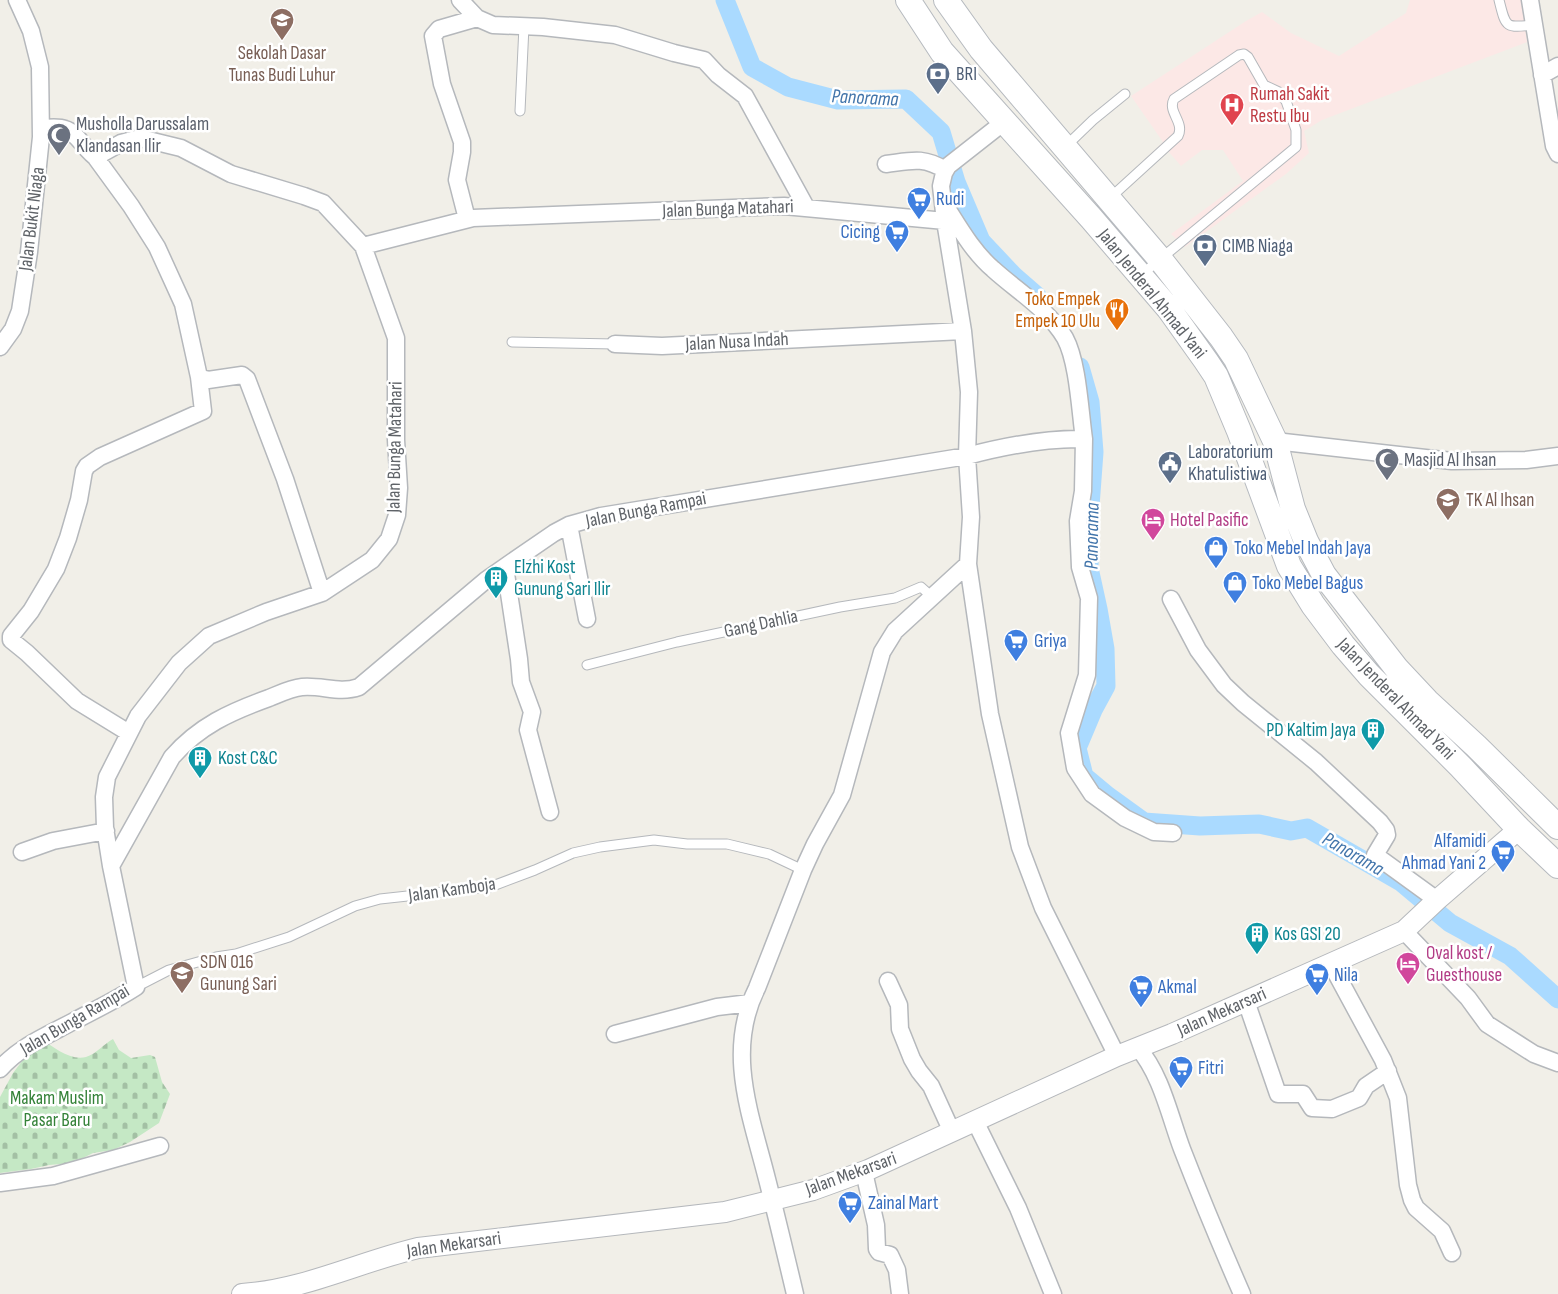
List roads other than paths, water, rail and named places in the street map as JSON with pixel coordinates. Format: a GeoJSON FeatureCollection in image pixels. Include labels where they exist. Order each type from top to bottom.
{"type":"FeatureCollection","features":[{"type":"Feature","properties":{"kind":"main road","name":"Jalan Jenderal Ahmad Yani"},"geometry":{"type":"LineString","coordinates":[[908,0],[942,52],[1169,309],[1216,376],[1245,445],[1289,566],[1313,605],[1343,645],[1369,675],[1461,767],[1519,829],[1558,866]]}},
{"type":"Feature","properties":{"kind":"main road","name":"Jalan Jenderal Ahmad Yani"},"geometry":{"type":"LineString","coordinates":[[946,0],[981,49],[1160,259],[1236,359],[1275,441],[1293,509],[1306,541],[1324,575],[1397,669],[1427,701],[1476,746],[1558,827]]}},
{"type":"Feature","properties":{"kind":"street","name":"Jalan Bukit Niaga"},"geometry":{"type":"LineString","coordinates":[[0,347],[13,329],[20,311],[30,243],[41,128],[40,67],[30,31],[17,0]]}},
{"type":"Feature","properties":{"kind":"street"},"geometry":{"type":"LineString","coordinates":[[460,0],[477,18],[493,25],[524,26],[615,35],[704,60],[718,75],[745,96],[806,207]]}},
{"type":"Feature","properties":{"kind":"street"},"geometry":{"type":"LineString","coordinates":[[1530,0],[1554,146],[1558,154]]}},
{"type":"Feature","properties":{"kind":"street"},"geometry":{"type":"LineString","coordinates":[[467,219],[457,180],[462,142],[442,84],[433,36],[441,28],[477,18]]}},
{"type":"Feature","properties":{"kind":"street"},"geometry":{"type":"LineString","coordinates":[[1542,74],[1558,66]]}},
{"type":"Feature","properties":{"kind":"street"},"geometry":{"type":"LineString","coordinates":[[1004,122],[947,168],[941,186],[963,331],[969,392],[966,456],[971,516],[968,564],[990,714],[1020,847],[1043,908],[1117,1056]]}},
{"type":"Feature","properties":{"kind":"street"},"geometry":{"type":"LineString","coordinates":[[41,128],[61,128],[71,131],[85,149],[96,158],[131,206],[157,247],[183,304],[199,377],[203,411],[108,453],[87,466],[84,471],[73,520],[56,569],[31,611],[11,636],[11,640],[72,697],[129,733]]}},
{"type":"Feature","properties":{"kind":"street","name":"Jalan Bunga Matahari"},"geometry":{"type":"LineString","coordinates":[[96,158],[98,159],[103,153],[121,143],[140,138],[181,148],[231,174],[323,203],[363,246],[396,338],[398,488],[397,515],[389,539],[372,560],[322,593],[266,612],[209,636],[179,663],[138,716],[107,777],[104,797],[111,866]]}},
{"type":"Feature","properties":{"kind":"street"},"geometry":{"type":"LineString","coordinates":[[886,164],[922,160],[947,168]]}},
{"type":"Feature","properties":{"kind":"street"},"geometry":{"type":"LineString","coordinates":[[943,200],[970,243],[992,269],[1044,313],[1066,339],[1073,362],[1084,439],[1084,491],[1078,521],[1080,568],[1089,598],[1087,675],[1069,733],[1074,768],[1092,794],[1125,818],[1154,832],[1173,833]]}},
{"type":"Feature","properties":{"kind":"street","name":"Jalan Bunga Matahari"},"geometry":{"type":"LineString","coordinates":[[363,246],[467,219],[736,207],[806,207],[945,221]]}},
{"type":"Feature","properties":{"kind":"street","name":"Jalan Nusa Indah"},"geometry":{"type":"LineString","coordinates":[[615,344],[671,345],[963,331]]}},
{"type":"Feature","properties":{"kind":"street"},"geometry":{"type":"LineString","coordinates":[[199,377],[208,380],[242,375],[247,379],[285,479],[322,593]]}},
{"type":"Feature","properties":{"kind":"street","name":"Jalan Bunga Rampai"},"geometry":{"type":"LineString","coordinates":[[0,1070],[9,1059],[44,1036],[108,1004],[136,987],[111,866],[172,757],[185,742],[207,725],[242,708],[291,690],[307,687],[342,691],[359,687],[486,580],[554,533],[569,525],[601,516],[966,456],[1014,444],[1067,438],[1084,439]]}},
{"type":"Feature","properties":{"kind":"street"},"geometry":{"type":"LineString","coordinates":[[1275,441],[1452,461],[1526,460],[1558,456]]}},
{"type":"Feature","properties":{"kind":"street"},"geometry":{"type":"LineString","coordinates":[[569,525],[587,619]]}},
{"type":"Feature","properties":{"kind":"street"},"geometry":{"type":"LineString","coordinates":[[795,1294],[743,1084],[742,1034],[750,1003],[803,870],[842,795],[882,652],[895,631],[968,564]]}},
{"type":"Feature","properties":{"kind":"street"},"geometry":{"type":"LineString","coordinates":[[505,567],[521,682],[532,712],[528,730],[550,812]]}},
{"type":"Feature","properties":{"kind":"street"},"geometry":{"type":"LineString","coordinates":[[1171,599],[1198,650],[1224,685],[1243,703],[1316,762],[1380,822],[1386,830],[1387,835],[1375,855],[1422,914],[1468,998],[1487,1024],[1534,1054],[1558,1063]]}},
{"type":"Feature","properties":{"kind":"street","name":"Jalan Mekarsari"},"geometry":{"type":"LineString","coordinates":[[242,1294],[284,1289],[324,1278],[393,1254],[418,1248],[725,1212],[813,1190],[864,1172],[1117,1056],[1331,964],[1422,914],[1519,829]]}},
{"type":"Feature","properties":{"kind":"street"},"geometry":{"type":"LineString","coordinates":[[22,852],[53,841],[106,831]]}},
{"type":"Feature","properties":{"kind":"street"},"geometry":{"type":"LineString","coordinates":[[1331,964],[1383,1060],[1398,1098],[1410,1194],[1416,1208],[1442,1231],[1452,1253]]}},
{"type":"Feature","properties":{"kind":"street"},"geometry":{"type":"LineString","coordinates":[[888,981],[899,1005],[900,1029],[912,1059],[919,1071],[932,1086],[952,1132]]}},
{"type":"Feature","properties":{"kind":"street"},"geometry":{"type":"LineString","coordinates":[[1246,1001],[1278,1094],[1302,1094],[1312,1108],[1332,1109],[1359,1098],[1366,1086],[1388,1071]]}},
{"type":"Feature","properties":{"kind":"street"},"geometry":{"type":"LineString","coordinates":[[615,1034],[717,1008],[750,1003]]}},
{"type":"Feature","properties":{"kind":"street"},"geometry":{"type":"LineString","coordinates":[[1138,1048],[1145,1056],[1154,1073],[1183,1150],[1242,1294]]}},
{"type":"Feature","properties":{"kind":"street"},"geometry":{"type":"LineString","coordinates":[[975,1121],[1018,1208],[1053,1294]]}},
{"type":"Feature","properties":{"kind":"street"},"geometry":{"type":"LineString","coordinates":[[0,1183],[53,1176],[160,1146]]}},
{"type":"Feature","properties":{"kind":"street"},"geometry":{"type":"LineString","coordinates":[[864,1172],[876,1225],[877,1249],[880,1253],[890,1255],[895,1264],[900,1294]]}},
{"type":"Feature","properties":{"kind":"lane"},"geometry":{"type":"LineString","coordinates":[[1499,0],[1504,20],[1508,25],[1514,27],[1534,25]]}},
{"type":"Feature","properties":{"kind":"lane"},"geometry":{"type":"LineString","coordinates":[[520,111],[524,26]]}},
{"type":"Feature","properties":{"kind":"lane"},"geometry":{"type":"LineString","coordinates":[[1108,200],[1178,136],[1180,126],[1172,108],[1174,99],[1239,55],[1244,54],[1248,57],[1264,85],[1279,92],[1286,101],[1296,130],[1296,147],[1140,275]]}},
{"type":"Feature","properties":{"kind":"lane"},"geometry":{"type":"LineString","coordinates":[[1064,148],[1093,120],[1125,94]]}},
{"type":"Feature","properties":{"kind":"lane","name":"Jalan Nusa Indah"},"geometry":{"type":"LineString","coordinates":[[512,342],[615,344]]}},
{"type":"Feature","properties":{"kind":"lane","name":"Gang Dahlia"},"geometry":{"type":"LineString","coordinates":[[587,665],[677,642],[840,607],[895,598],[922,587],[931,596]]}},
{"type":"Feature","properties":{"kind":"lane","name":"Jalan Kamboja"},"geometry":{"type":"LineString","coordinates":[[136,987],[168,970],[267,945],[296,934],[355,906],[380,899],[490,887],[535,870],[572,852],[600,847],[654,840],[687,844],[727,844],[769,854],[803,870]]}},
{"type":"Feature","properties":{"kind":"waterway","name":"Panorama"},"geometry":{"type":"LineString","coordinates":[[725,0],[752,67],[788,87],[838,100],[906,99],[941,132],[956,182],[981,241],[1014,276],[1037,296]]}},
{"type":"Feature","properties":{"kind":"waterway","name":"Panorama"},"geometry":{"type":"LineString","coordinates":[[1080,367],[1090,402],[1094,452],[1090,506],[1089,568],[1105,649],[1106,686],[1093,710],[1077,748],[1084,776],[1144,822],[1200,826],[1259,824],[1291,831],[1307,828],[1401,882],[1450,923],[1510,956],[1558,999]]}},
{"type":"Feature","properties":{"kind":"place","name":"Sekolah Dasar Tunas Budi Luhur"},"geometry":{"type":"Point","coordinates":[282,41]}},
{"type":"Feature","properties":{"kind":"place","name":"BRI"},"geometry":{"type":"Point","coordinates":[938,95]}},
{"type":"Feature","properties":{"kind":"place","name":"Rumah Sakit Restu Ibu"},"geometry":{"type":"Point","coordinates":[1232,126]}},
{"type":"Feature","properties":{"kind":"place","name":"Musholla Darussalam Klandasan Ilir"},"geometry":{"type":"Point","coordinates":[59,156]}},
{"type":"Feature","properties":{"kind":"place","name":"Rudi"},"geometry":{"type":"Point","coordinates":[919,220]}},
{"type":"Feature","properties":{"kind":"place","name":"Cicing"},"geometry":{"type":"Point","coordinates":[897,253]}},
{"type":"Feature","properties":{"kind":"place","name":"CIMB Niaga"},"geometry":{"type":"Point","coordinates":[1205,267]}},
{"type":"Feature","properties":{"kind":"place","name":"Toko Empek Empek 10 Ulu"},"geometry":{"type":"Point","coordinates":[1117,331]}},
{"type":"Feature","properties":{"kind":"place","name":"Masjid Al Ihsan"},"geometry":{"type":"Point","coordinates":[1387,481]}},
{"type":"Feature","properties":{"kind":"place","name":"Laboratorium Khatulistiwa"},"geometry":{"type":"Point","coordinates":[1170,484]}},
{"type":"Feature","properties":{"kind":"place","name":"TK Al Ihsan"},"geometry":{"type":"Point","coordinates":[1448,521]}},
{"type":"Feature","properties":{"kind":"place","name":"Hotel Pasific"},"geometry":{"type":"Point","coordinates":[1153,541]}},
{"type":"Feature","properties":{"kind":"place","name":"Toko Mebel Indah Jaya"},"geometry":{"type":"Point","coordinates":[1216,569]}},
{"type":"Feature","properties":{"kind":"place","name":"Elzhi Kost Gunung Sari Ilir"},"geometry":{"type":"Point","coordinates":[496,599]}},
{"type":"Feature","properties":{"kind":"place","name":"Toko Mebel Bagus"},"geometry":{"type":"Point","coordinates":[1235,604]}},
{"type":"Feature","properties":{"kind":"place","name":"Griya"},"geometry":{"type":"Point","coordinates":[1016,662]}},
{"type":"Feature","properties":{"kind":"place","name":"PD Kaltim Jaya"},"geometry":{"type":"Point","coordinates":[1373,751]}},
{"type":"Feature","properties":{"kind":"place","name":"Kost C&C"},"geometry":{"type":"Point","coordinates":[200,779]}},
{"type":"Feature","properties":{"kind":"place","name":"Alfamidi Ahmad Yani 2"},"geometry":{"type":"Point","coordinates":[1503,873]}},
{"type":"Feature","properties":{"kind":"place","name":"Kos GSI 20"},"geometry":{"type":"Point","coordinates":[1257,955]}},
{"type":"Feature","properties":{"kind":"place","name":"Oval kost / Guesthouse"},"geometry":{"type":"Point","coordinates":[1408,985]}},
{"type":"Feature","properties":{"kind":"place","name":"SDN 016 Gunung Sari"},"geometry":{"type":"Point","coordinates":[182,994]}},
{"type":"Feature","properties":{"kind":"place","name":"Nila"},"geometry":{"type":"Point","coordinates":[1317,996]}},
{"type":"Feature","properties":{"kind":"place","name":"Akmal"},"geometry":{"type":"Point","coordinates":[1141,1008]}},
{"type":"Feature","properties":{"kind":"place","name":"Fitri"},"geometry":{"type":"Point","coordinates":[1181,1089]}},
{"type":"Feature","properties":{"kind":"place","name":"Zainal Mart"},"geometry":{"type":"Point","coordinates":[850,1224]}},
{"type":"Feature","properties":{"kind":"park label","name":"Makam Muslim Pasar Baru"},"geometry":{"type":"Point","coordinates":[57,1109]}}]}
